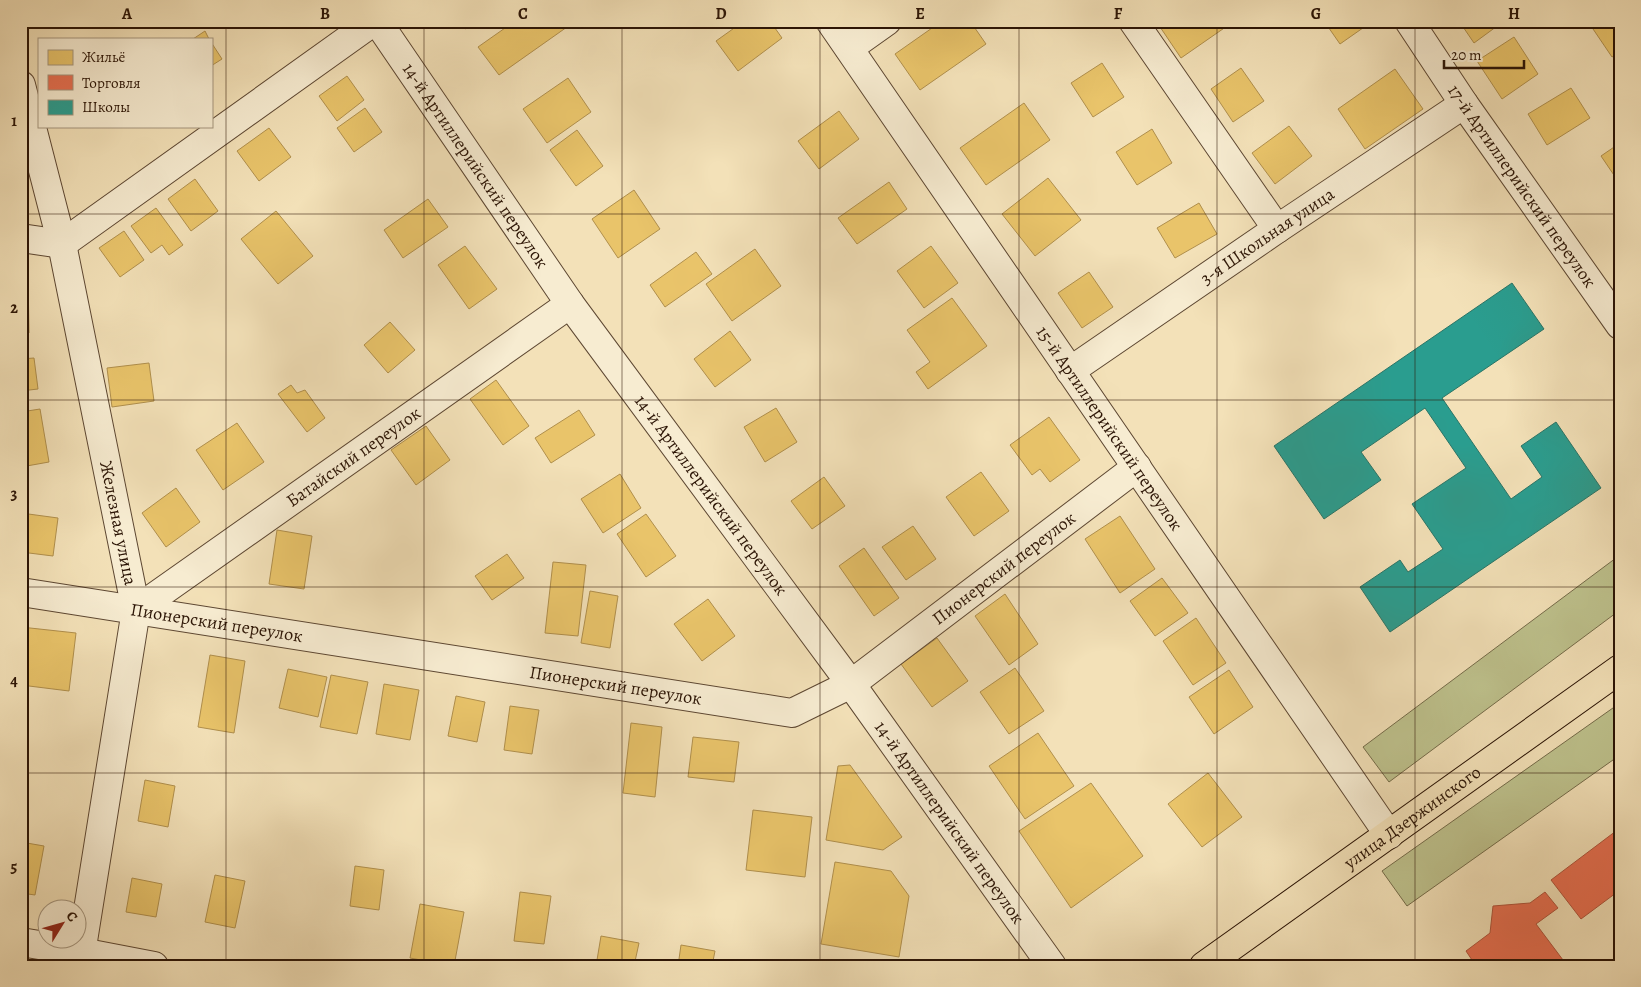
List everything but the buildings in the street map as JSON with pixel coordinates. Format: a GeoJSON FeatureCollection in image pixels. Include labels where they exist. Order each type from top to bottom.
{"type":"FeatureCollection","features":[{"type":"Feature","properties":{"kind":"main road","name":"улица Дзержинского"},"geometry":{"type":"LineString","coordinates":[[1204,966],[1620,669]]}},
{"type":"Feature","properties":{"kind":"street"},"geometry":{"type":"LineString","coordinates":[[21,238],[62,244],[375,21]]}},
{"type":"Feature","properties":{"kind":"street","name":"14-й Артиллерийский переулок"},"geometry":{"type":"LineString","coordinates":[[375,21],[570,304],[851,684],[1052,966]]}},
{"type":"Feature","properties":{"kind":"street","name":"15-й Артиллерийский переулок"},"geometry":{"type":"LineString","coordinates":[[830,21],[1389,835]]}},
{"type":"Feature","properties":{"kind":"street"},"geometry":{"type":"LineString","coordinates":[[849,48],[887,21]]}},
{"type":"Feature","properties":{"kind":"street"},"geometry":{"type":"LineString","coordinates":[[1132,21],[1277,229]]}},
{"type":"Feature","properties":{"kind":"street","name":"17-й Артиллерийский переулок"},"geometry":{"type":"LineString","coordinates":[[1409,21],[1464,104],[1620,325]]}},
{"type":"Feature","properties":{"kind":"street","name":"Железная улица"},"geometry":{"type":"LineString","coordinates":[[21,84],[62,244],[136,610],[80,959]]}},
{"type":"Feature","properties":{"kind":"street","name":"3-я Школьная улица"},"geometry":{"type":"LineString","coordinates":[[1070,371],[1464,104]]}},
{"type":"Feature","properties":{"kind":"street","name":"Батайский переулок"},"geometry":{"type":"LineString","coordinates":[[136,610],[570,304]]}},
{"type":"Feature","properties":{"kind":"street","name":"Пионерский переулок"},"geometry":{"type":"LineString","coordinates":[[21,592],[792,713],[851,684],[1137,467]]}},
{"type":"Feature","properties":{"kind":"street"},"geometry":{"type":"LineString","coordinates":[[21,942],[80,959],[154,966]]}},
{"type":"Feature","properties":{"kind":"green space"},"geometry":{"type":"Polygon","coordinates":[[[1620,555],[1620,610],[1389,782],[1363,747],[1620,555]]]}},
{"type":"Feature","properties":{"kind":"green space"},"geometry":{"type":"Polygon","coordinates":[[[1620,703],[1620,755],[1407,906],[1382,871],[1620,703]]]}}]}
